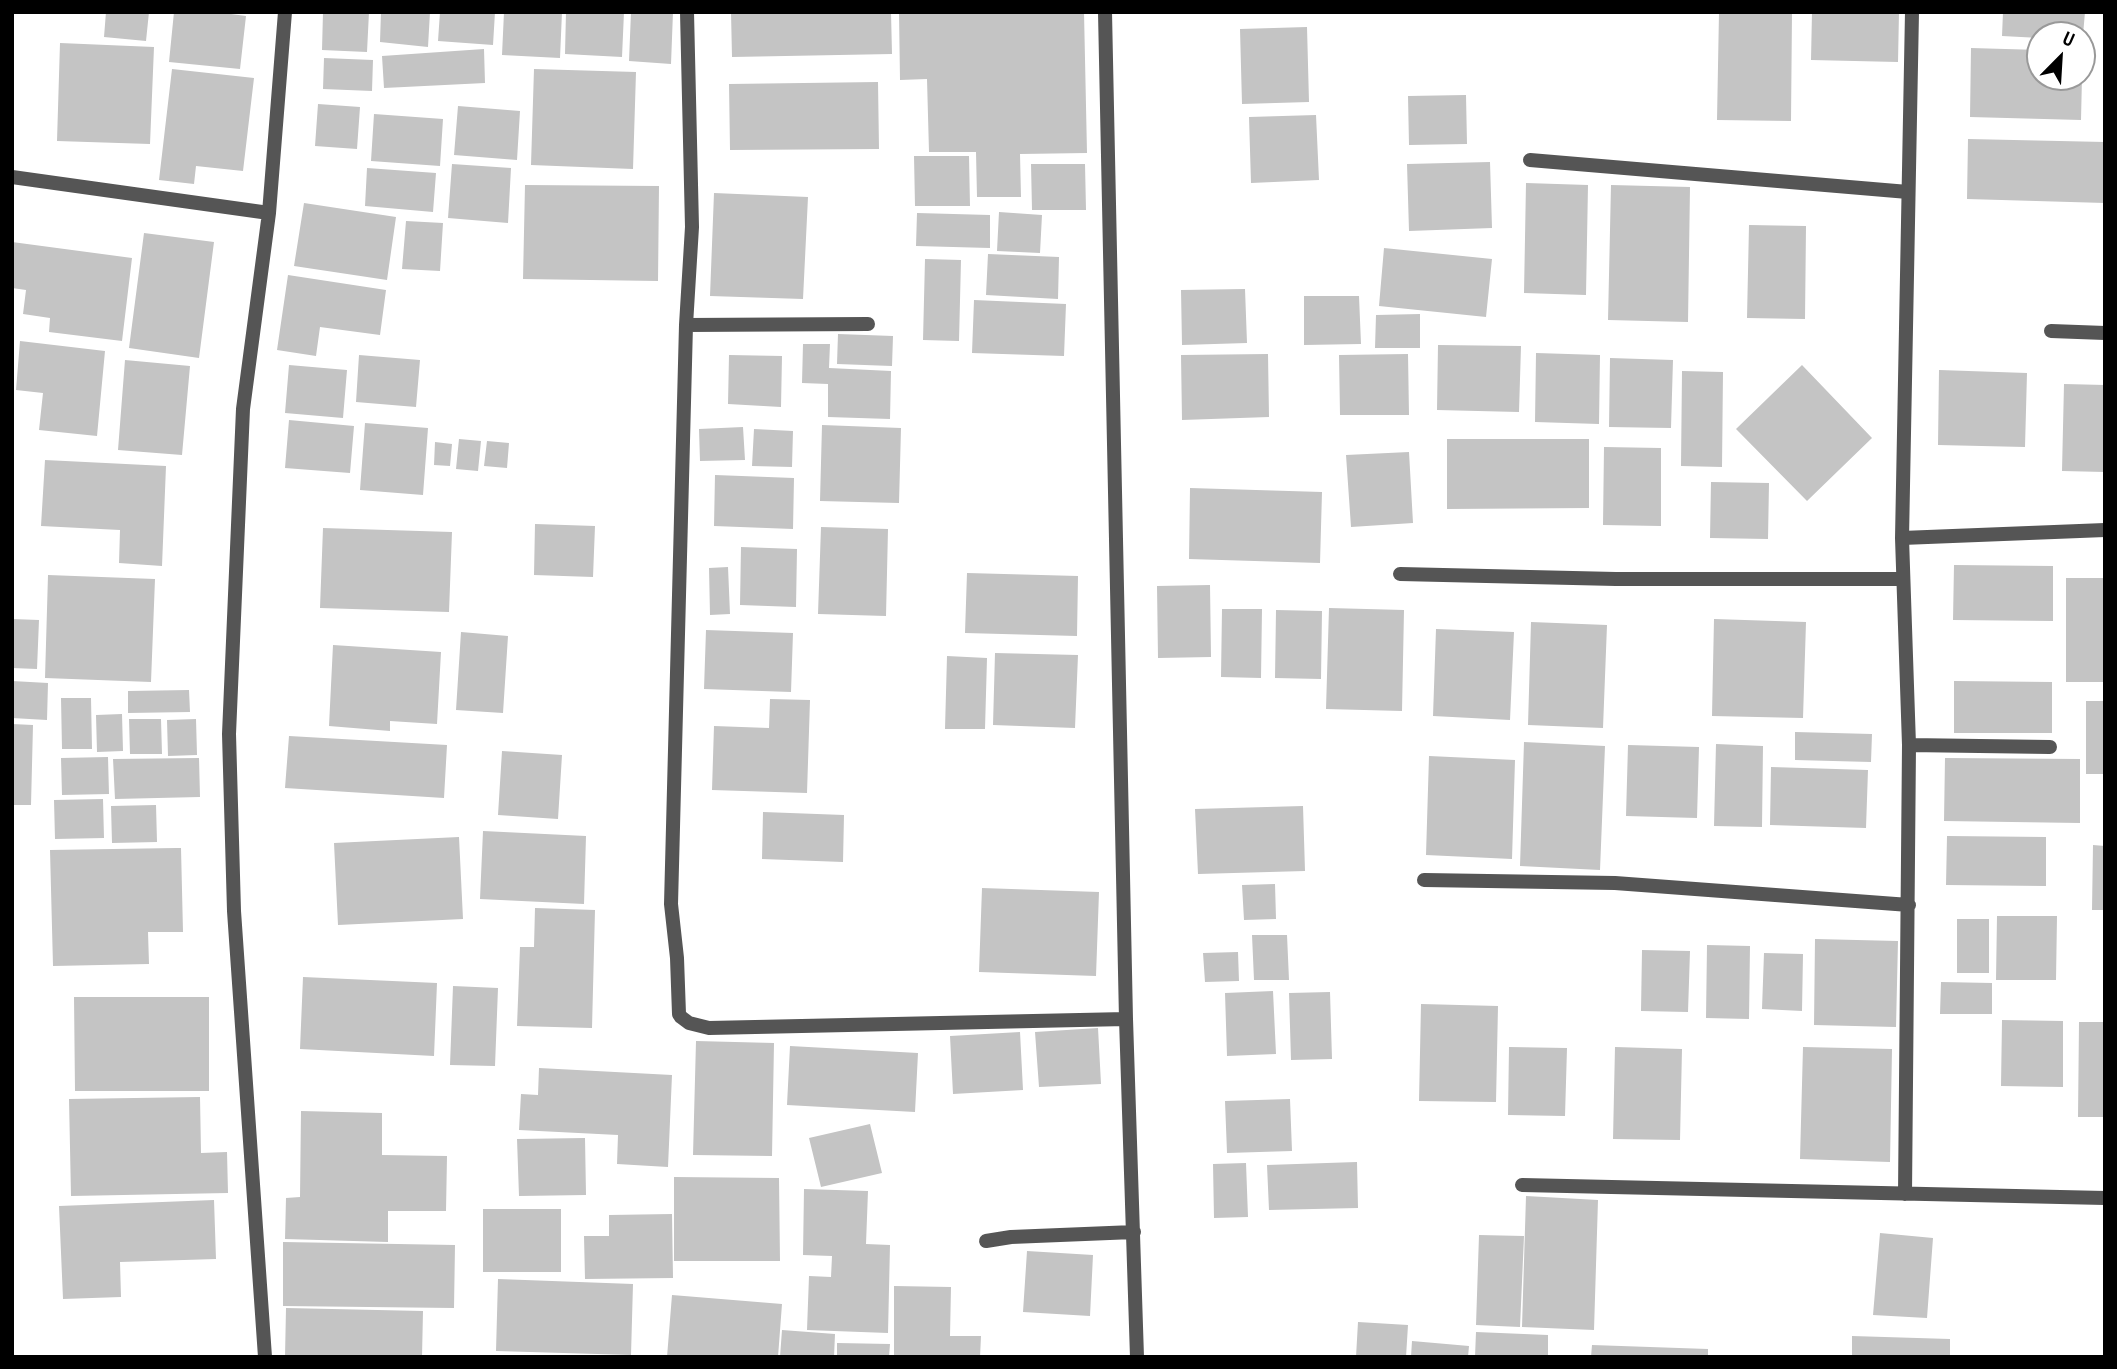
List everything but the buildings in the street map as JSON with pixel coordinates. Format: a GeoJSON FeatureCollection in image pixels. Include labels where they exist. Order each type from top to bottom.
{"type":"FeatureCollection","features":[{"type":"Feature","properties":{"kind":"street"},"geometry":{"type":"LineString","coordinates":[[265,1357],[234,911],[229,734],[243,409],[269,213],[285,12]]}},
{"type":"Feature","properties":{"kind":"street"},"geometry":{"type":"LineString","coordinates":[[687,12],[692,227],[686,325],[671,904],[679,1014],[689,1023],[709,1028],[1126,1019]]}},
{"type":"Feature","properties":{"kind":"street"},"geometry":{"type":"LineString","coordinates":[[1105,12],[1126,1019],[1137,1357]]}},
{"type":"Feature","properties":{"kind":"street"},"geometry":{"type":"LineString","coordinates":[[1905,1194],[1909,745],[1902,538],[1912,12]]}},
{"type":"Feature","properties":{"kind":"street"},"geometry":{"type":"LineString","coordinates":[[1530,160],[1908,192]]}},
{"type":"Feature","properties":{"kind":"street"},"geometry":{"type":"LineString","coordinates":[[12,177],[269,213]]}},
{"type":"Feature","properties":{"kind":"street"},"geometry":{"type":"LineString","coordinates":[[686,325],[868,324]]}},
{"type":"Feature","properties":{"kind":"street"},"geometry":{"type":"LineString","coordinates":[[2051,331],[2105,333]]}},
{"type":"Feature","properties":{"kind":"street"},"geometry":{"type":"LineString","coordinates":[[1902,538],[2105,530]]}},
{"type":"Feature","properties":{"kind":"street"},"geometry":{"type":"LineString","coordinates":[[1400,574],[1616,579],[1902,579]]}},
{"type":"Feature","properties":{"kind":"street"},"geometry":{"type":"LineString","coordinates":[[1909,745],[2050,747]]}},
{"type":"Feature","properties":{"kind":"street"},"geometry":{"type":"LineString","coordinates":[[1424,880],[1615,883],[1909,905]]}},
{"type":"Feature","properties":{"kind":"street"},"geometry":{"type":"LineString","coordinates":[[1521,1185],[2105,1198]]}},
{"type":"Feature","properties":{"kind":"street"},"geometry":{"type":"LineString","coordinates":[[986,1241],[1011,1237],[1134,1232]]}}]}
